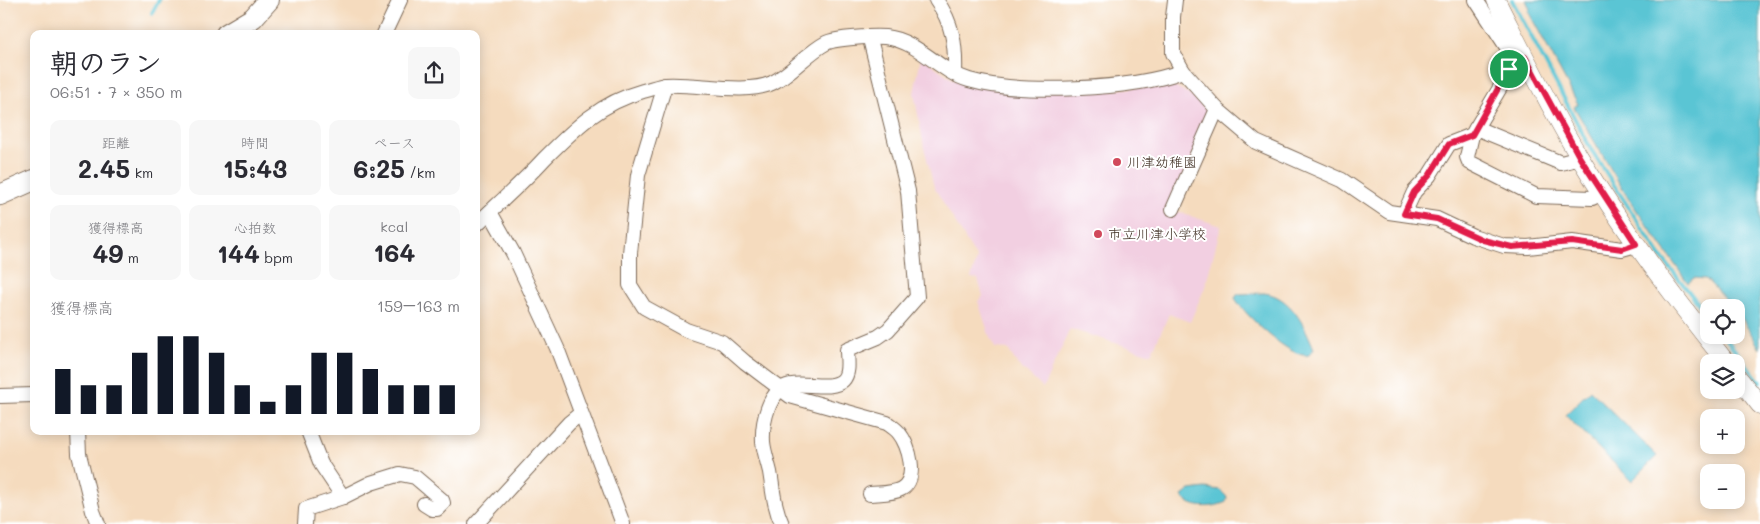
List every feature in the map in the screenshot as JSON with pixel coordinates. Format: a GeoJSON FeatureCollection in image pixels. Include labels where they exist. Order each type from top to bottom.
{"type":"FeatureCollection","features":[{"type":"Feature","properties":{"kind":"main road"},"geometry":{"type":"LineString","coordinates":[[236,30],[253,18],[270,0]]}},
{"type":"Feature","properties":{"kind":"main road"},"geometry":{"type":"LineString","coordinates":[[0,196],[30,182]]}},
{"type":"Feature","properties":{"kind":"street"},"geometry":{"type":"LineString","coordinates":[[386,30],[400,0]]}},
{"type":"Feature","properties":{"kind":"street"},"geometry":{"type":"LineString","coordinates":[[936,0],[945,12],[952,31],[956,52],[955,74]]}},
{"type":"Feature","properties":{"kind":"street"},"geometry":{"type":"LineString","coordinates":[[1175,0],[1173,53],[1183,72],[1217,109],[1256,142],[1342,180],[1389,212],[1437,219],[1478,238],[1512,247],[1572,242],[1622,249],[1636,244]]}},
{"type":"Feature","properties":{"kind":"street"},"geometry":{"type":"LineString","coordinates":[[1476,0],[1521,59],[1580,158],[1636,244],[1720,354]]}},
{"type":"Feature","properties":{"kind":"street"},"geometry":{"type":"LineString","coordinates":[[1496,0],[1521,59]]}},
{"type":"Feature","properties":{"kind":"street"},"geometry":{"type":"LineString","coordinates":[[480,221],[552,150],[603,107],[622,97],[665,85],[754,88],[772,83],[827,42],[884,37],[902,41],[968,80],[998,85],[1058,89],[1126,84],[1165,78],[1183,72]]}},
{"type":"Feature","properties":{"kind":"street"},"geometry":{"type":"LineString","coordinates":[[782,524],[772,495],[763,444],[764,421],[773,399],[782,388],[791,385],[834,385],[842,381],[847,374],[847,350],[878,337],[888,330],[917,297],[908,191],[870,39]]}},
{"type":"Feature","properties":{"kind":"street"},"geometry":{"type":"LineString","coordinates":[[1521,59],[1474,132],[1467,157],[1469,162],[1536,196],[1592,198],[1602,193]]}},
{"type":"Feature","properties":{"kind":"street"},"geometry":{"type":"LineString","coordinates":[[665,85],[638,175],[630,253],[630,285],[644,307],[686,330],[722,342],[790,396],[887,423],[899,432],[906,445],[910,462],[909,479],[902,489],[870,494]]}},
{"type":"Feature","properties":{"kind":"street"},"geometry":{"type":"LineString","coordinates":[[1173,209],[1217,109]]}},
{"type":"Feature","properties":{"kind":"street"},"geometry":{"type":"LineString","coordinates":[[1404,214],[1414,192],[1429,176],[1449,144],[1474,132],[1561,163],[1580,158]]}},
{"type":"Feature","properties":{"kind":"street"},"geometry":{"type":"LineString","coordinates":[[490,212],[513,254],[557,348],[580,414],[623,524]]}},
{"type":"Feature","properties":{"kind":"street"},"geometry":{"type":"LineString","coordinates":[[1745,386],[1760,405]]}},
{"type":"Feature","properties":{"kind":"street"},"geometry":{"type":"LineString","coordinates":[[0,396],[30,394]]}},
{"type":"Feature","properties":{"kind":"street"},"geometry":{"type":"LineString","coordinates":[[476,524],[580,414]]}},
{"type":"Feature","properties":{"kind":"street"},"geometry":{"type":"LineString","coordinates":[[78,435],[79,454],[93,512],[98,524]]}},
{"type":"Feature","properties":{"kind":"street"},"geometry":{"type":"LineString","coordinates":[[309,435],[320,464],[343,497]]}},
{"type":"Feature","properties":{"kind":"street"},"geometry":{"type":"LineString","coordinates":[[306,524],[306,509],[343,497],[371,483],[400,474],[407,474],[436,494],[443,503],[437,509],[432,510],[424,504]]}},
{"type":"Feature","properties":{"kind":"shaded area"},"geometry":{"type":"Polygon","coordinates":[[[921,57],[954,80],[1114,90],[1169,84],[1186,92],[1208,110],[1211,114],[1169,209],[1221,226],[1205,287],[1190,322],[1169,314],[1151,354],[1070,329],[1043,388],[1017,364],[1008,349],[995,348],[978,301],[983,296],[978,279],[971,278],[977,259],[934,187],[914,93],[921,57]]]}},
{"type":"Feature","properties":{"kind":"water"},"geometry":{"type":"Polygon","coordinates":[[[1526,0],[1760,0],[1760,349],[1745,323],[1745,299],[1725,299],[1706,279],[1694,278],[1688,283],[1628,198],[1574,107],[1578,104],[1528,11],[1530,9],[1526,0]]]}},
{"type":"Feature","properties":{"kind":"water"},"geometry":{"type":"Polygon","coordinates":[[[1264,293],[1274,295],[1282,300],[1296,314],[1314,349],[1309,355],[1301,355],[1291,350],[1268,334],[1247,314],[1235,298],[1238,294],[1264,293]]]}},
{"type":"Feature","properties":{"kind":"water"},"geometry":{"type":"Polygon","coordinates":[[[1590,390],[1657,456],[1632,481],[1565,415],[1590,390]]]}},
{"type":"Feature","properties":{"kind":"water"},"geometry":{"type":"Polygon","coordinates":[[[1205,488],[1220,490],[1227,497],[1226,502],[1215,506],[1196,506],[1186,501],[1182,496],[1190,490],[1205,488]]]}},
{"type":"Feature","properties":{"kind":"waterway"},"geometry":{"type":"LineString","coordinates":[[152,13],[159,0]]}},
{"type":"Feature","properties":{"kind":"waterway"},"geometry":{"type":"LineString","coordinates":[[1512,0],[1592,151],[1659,254],[1700,306]]}},
{"type":"Feature","properties":{"kind":"waterway"},"geometry":{"type":"LineString","coordinates":[[1730,344],[1760,382]]}},
{"type":"Feature","properties":{"kind":"place","name":"川津幼稚園"},"geometry":{"type":"Point","coordinates":[1117,162]}},
{"type":"Feature","properties":{"kind":"place","name":"市立川津小学校"},"geometry":{"type":"Point","coordinates":[1098,234]}},
{"type":"Feature","properties":{"kind":"route"},"geometry":{"type":"LineString","coordinates":[[1525,57],[1580,158],[1636,244],[1622,249],[1572,242],[1528,247],[1504,246],[1473,236],[1437,219],[1404,214],[1414,192],[1429,176],[1444,149],[1449,144],[1472,135],[1509,69],[1516,61],[1525,57]]}}]}
